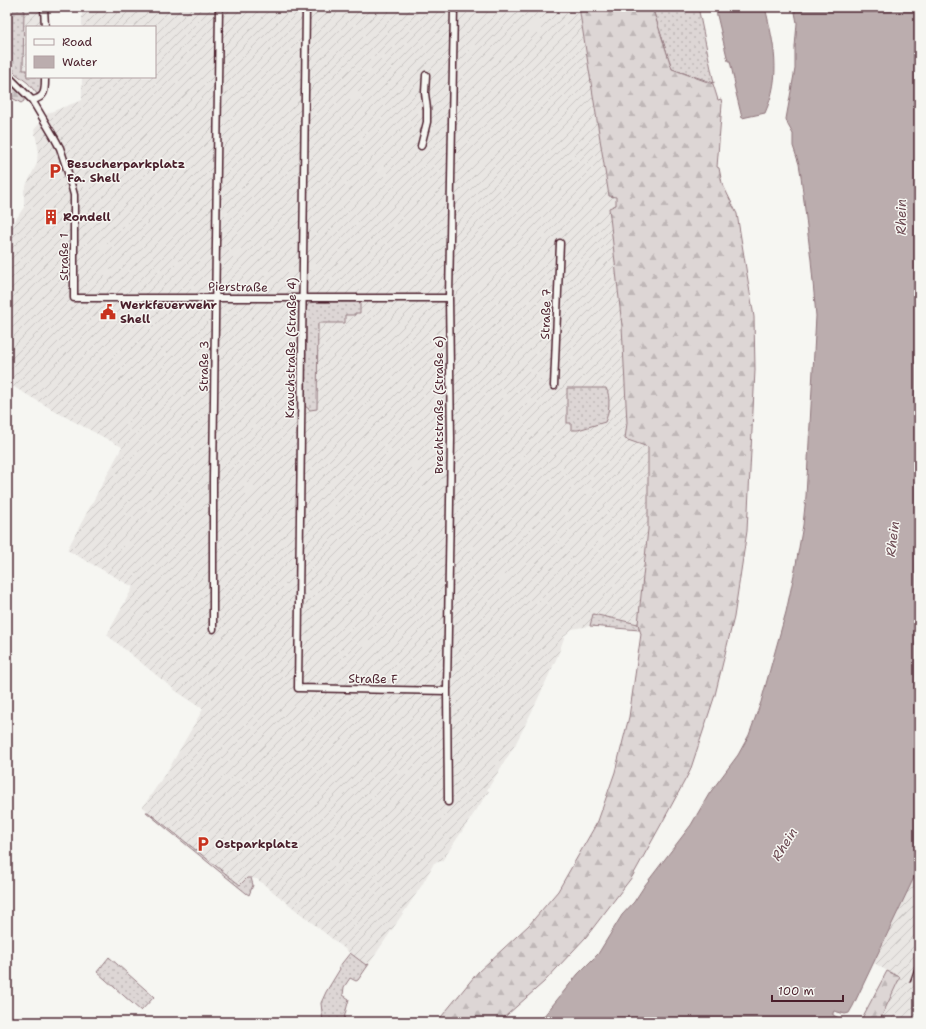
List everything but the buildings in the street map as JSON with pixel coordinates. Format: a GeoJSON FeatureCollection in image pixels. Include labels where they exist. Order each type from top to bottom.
{"type":"FeatureCollection","features":[{"type":"Feature","properties":{"kind":"street"},"geometry":{"type":"LineString","coordinates":[[44,7],[45,26]]}},
{"type":"Feature","properties":{"kind":"street","name":"Straße 3"},"geometry":{"type":"LineString","coordinates":[[213,629],[213,479],[219,7]]}},
{"type":"Feature","properties":{"kind":"street","name":"Krauchstraße (Straße 4)"},"geometry":{"type":"LineString","coordinates":[[298,688],[306,7]]}},
{"type":"Feature","properties":{"kind":"street","name":"Brechtstraße (Straße 6)"},"geometry":{"type":"LineString","coordinates":[[448,802],[447,691],[451,439],[449,298],[454,7]]}},
{"type":"Feature","properties":{"kind":"street","name":"Straße 1"},"geometry":{"type":"LineString","coordinates":[[7,75],[32,100],[50,129],[68,169],[74,195],[74,298]]}},
{"type":"Feature","properties":{"kind":"street"},"geometry":{"type":"LineString","coordinates":[[421,146],[427,122],[425,93],[426,75]]}},
{"type":"Feature","properties":{"kind":"street"},"geometry":{"type":"LineString","coordinates":[[32,100],[37,100],[45,92],[45,78]]}},
{"type":"Feature","properties":{"kind":"street","name":"Straße 7"},"geometry":{"type":"LineString","coordinates":[[554,386],[560,243]]}},
{"type":"Feature","properties":{"kind":"street","name":"Pierstraße"},"geometry":{"type":"LineString","coordinates":[[74,298],[449,298]]}},
{"type":"Feature","properties":{"kind":"street","name":"Straße F"},"geometry":{"type":"LineString","coordinates":[[298,688],[447,691]]}},
{"type":"Feature","properties":{"kind":"shaded area"},"geometry":{"type":"Polygon","coordinates":[[[24,7],[41,7],[41,26],[26,26],[26,70],[23,71],[24,7]]]}},
{"type":"Feature","properties":{"kind":"shaded area"},"geometry":{"type":"Polygon","coordinates":[[[82,7],[579,7],[609,196],[616,197],[616,205],[609,208],[622,326],[627,423],[625,439],[648,447],[648,529],[638,624],[593,614],[590,626],[572,629],[565,635],[558,655],[536,703],[515,745],[487,790],[489,791],[442,861],[434,863],[422,885],[369,964],[366,965],[257,879],[247,878],[240,885],[143,807],[171,765],[203,709],[176,691],[107,635],[133,587],[67,550],[122,447],[60,414],[7,383],[7,233],[24,207],[24,190],[37,163],[38,147],[34,130],[48,113],[82,100],[82,78],[156,78],[156,26],[82,26],[82,7]]]}},
{"type":"Feature","properties":{"kind":"shaded area"},"geometry":{"type":"Polygon","coordinates":[[[919,867],[919,1022],[879,1022],[899,978],[874,963],[919,867]]]}},
{"type":"Feature","properties":{"kind":"green space"},"geometry":{"type":"Polygon","coordinates":[[[7,7],[24,7],[23,70],[26,70],[26,78],[42,78],[42,91],[38,95],[28,83],[7,67],[7,7]]]}},
{"type":"Feature","properties":{"kind":"green space"},"geometry":{"type":"Polygon","coordinates":[[[579,7],[652,7],[672,69],[713,84],[718,100],[721,99],[722,104],[717,167],[719,168],[722,183],[737,214],[754,317],[755,370],[747,531],[734,617],[715,695],[690,771],[632,877],[586,937],[544,982],[499,1022],[437,1022],[478,972],[529,925],[558,891],[598,821],[615,772],[629,717],[641,634],[638,624],[648,529],[648,447],[625,439],[627,423],[622,326],[609,208],[616,205],[616,197],[609,196],[579,7]]]}},
{"type":"Feature","properties":{"kind":"green space"},"geometry":{"type":"Polygon","coordinates":[[[652,7],[698,7],[714,83],[672,69],[652,7]]]}},
{"type":"Feature","properties":{"kind":"green space"},"geometry":{"type":"Polygon","coordinates":[[[7,80],[24,97],[24,101],[21,103],[7,95],[7,80]]]}},
{"type":"Feature","properties":{"kind":"green space"},"geometry":{"type":"Polygon","coordinates":[[[359,302],[360,313],[355,313],[355,315],[345,315],[345,323],[318,323],[317,409],[310,410],[305,406],[305,310],[309,303],[359,302]]]}},
{"type":"Feature","properties":{"kind":"green space"},"geometry":{"type":"Polygon","coordinates":[[[567,388],[606,388],[609,396],[609,405],[605,422],[578,430],[571,430],[571,423],[567,423],[567,388]]]}},
{"type":"Feature","properties":{"kind":"green space"},"geometry":{"type":"Polygon","coordinates":[[[593,614],[638,624],[640,630],[590,626],[593,614]]]}},
{"type":"Feature","properties":{"kind":"green space"},"geometry":{"type":"Polygon","coordinates":[[[146,812],[148,812],[240,885],[247,878],[251,878],[253,885],[249,895],[246,893],[146,812]]]}},
{"type":"Feature","properties":{"kind":"green space"},"geometry":{"type":"Polygon","coordinates":[[[350,953],[366,965],[369,964],[358,980],[356,981],[350,978],[344,987],[343,995],[349,999],[344,1022],[323,1022],[321,1003],[340,969],[339,967],[350,953]]]}},
{"type":"Feature","properties":{"kind":"green space"},"geometry":{"type":"Polygon","coordinates":[[[109,957],[154,997],[141,1011],[97,972],[109,957]]]}},
{"type":"Feature","properties":{"kind":"green space"},"geometry":{"type":"Polygon","coordinates":[[[887,971],[900,977],[879,1022],[860,1022],[887,971]]]}},
{"type":"Feature","properties":{"kind":"water"},"geometry":{"type":"Polygon","coordinates":[[[715,7],[765,7],[775,60],[775,73],[770,99],[765,113],[742,118],[730,61],[728,61],[715,7]]]}},
{"type":"Feature","properties":{"kind":"water","name":"Rhein"},"geometry":{"type":"Polygon","coordinates":[[[794,7],[919,7],[919,867],[849,1013],[845,1014],[834,1011],[833,1013],[833,1015],[841,1019],[842,1022],[539,1022],[578,974],[598,954],[622,915],[634,902],[645,885],[691,825],[709,794],[738,755],[749,735],[761,702],[786,612],[803,525],[806,496],[816,316],[801,176],[793,146],[793,134],[786,119],[795,69],[797,23],[794,7]]]}},
{"type":"Feature","properties":{"kind":"railway"},"geometry":{"type":"LineString","coordinates":[[910,982],[919,956]]}},
{"type":"Feature","properties":{"kind":"place","name":"Besucherparkplatz Fa. Shell"},"geometry":{"type":"Point","coordinates":[55,171]}},
{"type":"Feature","properties":{"kind":"place","name":"Rondell"},"geometry":{"type":"Point","coordinates":[51,217]}},
{"type":"Feature","properties":{"kind":"place","name":"Werkfeuerwehr Shell"},"geometry":{"type":"Point","coordinates":[108,312]}},
{"type":"Feature","properties":{"kind":"place","name":"Ostparkplatz"},"geometry":{"type":"Point","coordinates":[203,844]}}]}
